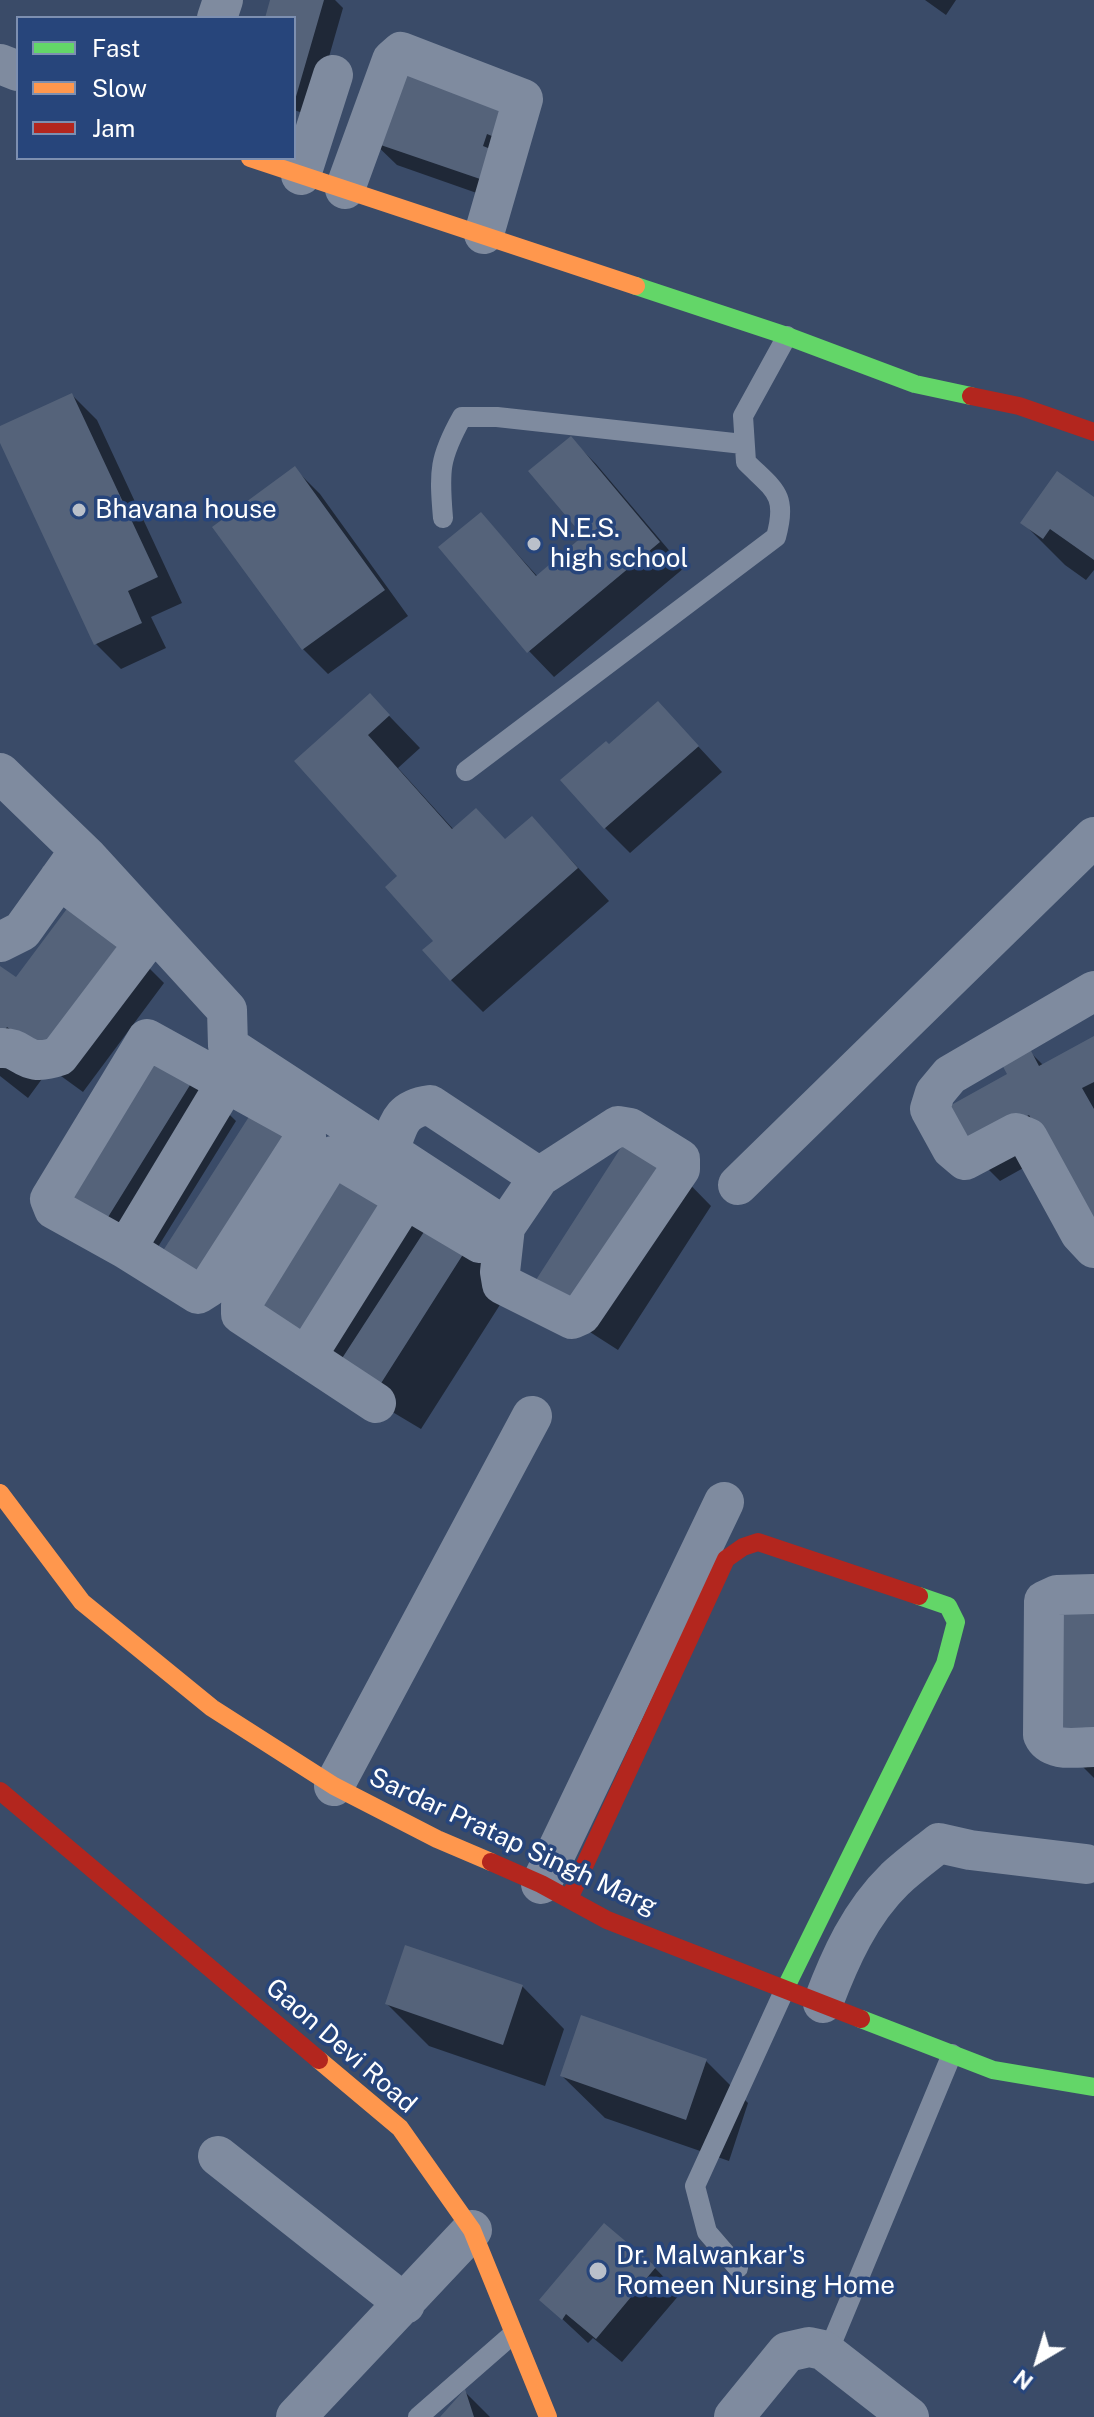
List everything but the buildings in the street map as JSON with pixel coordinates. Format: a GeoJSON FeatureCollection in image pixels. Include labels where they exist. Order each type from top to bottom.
{"type":"FeatureCollection","features":[{"type":"Feature","properties":{"kind":"street"},"geometry":{"type":"LineString","coordinates":[[345,189],[392,60],[401,52],[523,99],[484,234]]}},
{"type":"Feature","properties":{"kind":"street"},"geometry":{"type":"LineString","coordinates":[[301,175],[333,75]]}},
{"type":"Feature","properties":{"kind":"street"},"geometry":{"type":"LineString","coordinates":[[256,160],[787,336],[915,384],[1091,425]]}},
{"type":"Feature","properties":{"kind":"street"},"geometry":{"type":"LineString","coordinates":[[0,773],[69,865],[143,945],[59,1056],[45,1061],[29,1060],[8,1047],[0,1048]]}},
{"type":"Feature","properties":{"kind":"street"},"geometry":{"type":"LineString","coordinates":[[738,1185],[1094,837]]}},
{"type":"Feature","properties":{"kind":"street"},"geometry":{"type":"LineString","coordinates":[[0,942],[22,931],[69,865]]}},
{"type":"Feature","properties":{"kind":"street"},"geometry":{"type":"LineString","coordinates":[[69,865],[227,1010],[227,1064],[126,1249]]}},
{"type":"Feature","properties":{"kind":"street"},"geometry":{"type":"LineString","coordinates":[[1094,991],[950,1075],[935,1093],[930,1109],[952,1149],[965,1160],[1016,1133],[1028,1138],[1080,1233],[1094,1248]]}},
{"type":"Feature","properties":{"kind":"street"},"geometry":{"type":"LineString","coordinates":[[227,1064],[301,1124],[306,1136],[209,1287],[198,1294],[54,1209],[50,1199],[147,1039],[227,1064],[389,1151],[413,1185]]}},
{"type":"Feature","properties":{"kind":"street"},"geometry":{"type":"LineString","coordinates":[[389,1151],[402,1117],[413,1107],[430,1105],[539,1177]]}},
{"type":"Feature","properties":{"kind":"street"},"geometry":{"type":"LineString","coordinates":[[376,1403],[241,1314],[241,1305],[333,1156],[413,1185],[492,1235],[502,1284],[572,1319],[581,1315],[673,1182],[680,1169],[680,1159],[630,1128],[618,1126],[539,1177],[492,1235]]}},
{"type":"Feature","properties":{"kind":"street"},"geometry":{"type":"LineString","coordinates":[[306,1357],[413,1185]]}},
{"type":"Feature","properties":{"kind":"street"},"geometry":{"type":"LineString","coordinates":[[334,1786],[532,1416]]}},
{"type":"Feature","properties":{"kind":"street","name":"Sardar Pratap Singh Marg"},"geometry":{"type":"LineString","coordinates":[[0,1493],[82,1602],[212,1708],[334,1786],[607,1920],[993,2070],[1094,2087]]}},
{"type":"Feature","properties":{"kind":"street"},"geometry":{"type":"LineString","coordinates":[[555,1892],[724,1502]]}},
{"type":"Feature","properties":{"kind":"street"},"geometry":{"type":"LineString","coordinates":[[555,1892],[726,1559],[743,1547],[758,1542],[948,1606],[956,1622],[945,1664],[785,1989]]}},
{"type":"Feature","properties":{"kind":"street"},"geometry":{"type":"LineString","coordinates":[[1094,1594],[1057,1595],[1044,1601],[1043,1720],[1043,1735],[1047,1742],[1056,1747],[1094,1747]]}},
{"type":"Feature","properties":{"kind":"street","name":"Gaon Devi Road"},"geometry":{"type":"LineString","coordinates":[[0,1791],[400,2128],[472,2230],[548,2417]]}},
{"type":"Feature","properties":{"kind":"street"},"geometry":{"type":"LineString","coordinates":[[834,2008],[837,1967],[859,1925],[894,1880],[939,1843],[970,1850],[1086,1864]]}},
{"type":"Feature","properties":{"kind":"street"},"geometry":{"type":"LineString","coordinates":[[834,2008],[858,1977],[884,1934]]}},
{"type":"Feature","properties":{"kind":"street"},"geometry":{"type":"LineString","coordinates":[[218,2156],[405,2304]]}},
{"type":"Feature","properties":{"kind":"street"},"geometry":{"type":"LineString","coordinates":[[296,2417],[472,2230]]}},
{"type":"Feature","properties":{"kind":"street"},"geometry":{"type":"LineString","coordinates":[[734,2417],[787,2352],[809,2347],[823,2350],[909,2417]]}},
{"type":"Feature","properties":{"kind":"lane"},"geometry":{"type":"LineString","coordinates":[[466,771],[776,537],[782,515],[778,494],[746,462],[743,416],[787,336]]}},
{"type":"Feature","properties":{"kind":"lane"},"geometry":{"type":"LineString","coordinates":[[443,518],[440,482],[445,449],[462,417],[497,417],[743,444]]}},
{"type":"Feature","properties":{"kind":"lane"},"geometry":{"type":"LineString","coordinates":[[738,2268],[707,2232],[695,2186],[785,1989]]}},
{"type":"Feature","properties":{"kind":"lane"},"geometry":{"type":"LineString","coordinates":[[833,2340],[952,2054]]}},
{"type":"Feature","properties":{"kind":"lane"},"geometry":{"type":"LineString","coordinates":[[418,2417],[513,2334]]}},
{"type":"Feature","properties":{"kind":"traffic: fast"},"geometry":{"type":"LineString","coordinates":[[636,286],[787,336],[915,384],[971,396]]}},
{"type":"Feature","properties":{"kind":"traffic: fast"},"geometry":{"type":"LineString","coordinates":[[785,1989],[945,1664],[956,1622],[948,1606],[919,1596]]}},
{"type":"Feature","properties":{"kind":"traffic: fast"},"geometry":{"type":"LineString","coordinates":[[861,2019],[993,2070],[1094,2087]]}},
{"type":"Feature","properties":{"kind":"traffic: slow"},"geometry":{"type":"LineString","coordinates":[[256,160],[636,286]]}},
{"type":"Feature","properties":{"kind":"traffic: slow"},"geometry":{"type":"LineString","coordinates":[[0,1493],[82,1602],[212,1708],[334,1786],[437,1839],[491,1862]]}},
{"type":"Feature","properties":{"kind":"traffic: slow"},"geometry":{"type":"LineString","coordinates":[[319,2060],[400,2128],[472,2230],[548,2417]]}},
{"type":"Feature","properties":{"kind":"traffic: jam"},"geometry":{"type":"LineString","coordinates":[[971,396],[1019,406],[1094,432]]}},
{"type":"Feature","properties":{"kind":"traffic: jam"},"geometry":{"type":"LineString","coordinates":[[569,1899],[726,1559],[743,1547],[758,1542],[919,1596]]}},
{"type":"Feature","properties":{"kind":"traffic: jam"},"geometry":{"type":"LineString","coordinates":[[0,1791],[319,2060]]}},
{"type":"Feature","properties":{"kind":"traffic: jam"},"geometry":{"type":"LineString","coordinates":[[491,1862],[541,1884],[607,1920],[861,2019]]}},
{"type":"Feature","properties":{"kind":"place","name":"Bhavana house"},"geometry":{"type":"Point","coordinates":[79,510]}},
{"type":"Feature","properties":{"kind":"place","name":"N.E.S. high school"},"geometry":{"type":"Point","coordinates":[534,544]}},
{"type":"Feature","properties":{"kind":"place","name":"Dr. Malwankar's Romeen Nursing Home"},"geometry":{"type":"Point","coordinates":[598,2271]}}]}
